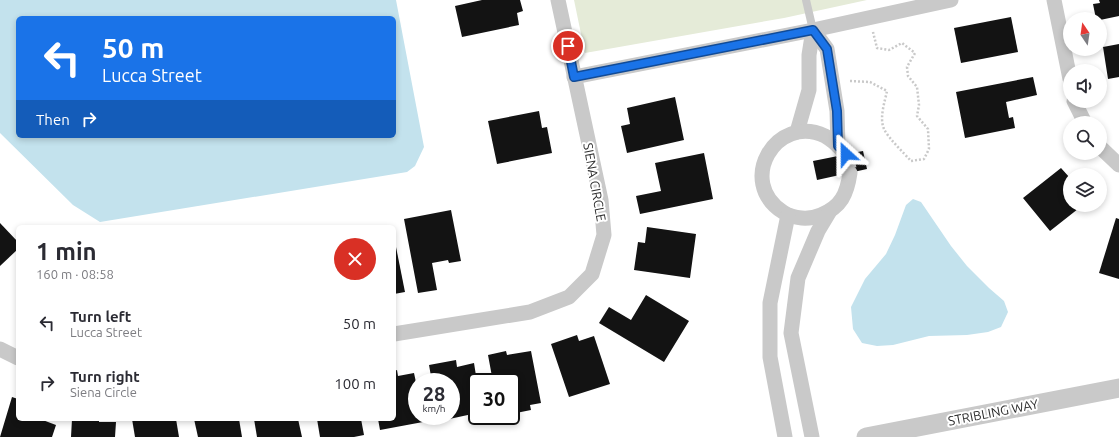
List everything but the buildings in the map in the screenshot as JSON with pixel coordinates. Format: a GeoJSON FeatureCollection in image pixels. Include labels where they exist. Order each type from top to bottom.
{"type":"FeatureCollection","features":[{"type":"Feature","properties":{"kind":"street","name":"SIENA CIRCLE"},"geometry":{"type":"LineString","coordinates":[[396,334],[530,312],[569,297],[592,274],[604,235],[601,200],[558,0]]}},
{"type":"Feature","properties":{"kind":"street"},"geometry":{"type":"LineString","coordinates":[[574,77],[813,30],[951,0]]}},
{"type":"Feature","properties":{"kind":"street"},"geometry":{"type":"LineString","coordinates":[[1054,0],[1067,64]]}},
{"type":"Feature","properties":{"kind":"street"},"geometry":{"type":"LineString","coordinates":[[813,30],[827,49],[842,150],[826,136],[812,132],[797,132],[784,137],[773,146],[766,157],[762,170],[763,184],[767,197],[776,208],[788,215],[801,218],[816,217],[830,211]]}},
{"type":"Feature","properties":{"kind":"street"},"geometry":{"type":"LineString","coordinates":[[797,132],[809,90],[809,55],[813,30]]}},
{"type":"Feature","properties":{"kind":"street"},"geometry":{"type":"LineString","coordinates":[[826,136],[828,112],[836,102]]}},
{"type":"Feature","properties":{"kind":"street"},"geometry":{"type":"LineString","coordinates":[[1107,154],[1119,165]]}},
{"type":"Feature","properties":{"kind":"street"},"geometry":{"type":"LineString","coordinates":[[812,437],[791,333],[798,278],[818,231],[830,211],[841,201],[848,187],[850,173]]}},
{"type":"Feature","properties":{"kind":"street"},"geometry":{"type":"LineString","coordinates":[[785,437],[770,357],[770,303],[788,215]]}},
{"type":"Feature","properties":{"kind":"street"},"geometry":{"type":"LineString","coordinates":[[0,349],[16,357]]}},
{"type":"Feature","properties":{"kind":"street","name":"STRIBLING WAY"},"geometry":{"type":"LineString","coordinates":[[866,437],[1119,388]]}},
{"type":"Feature","properties":{"kind":"lane"},"geometry":{"type":"LineString","coordinates":[[806,0],[813,30]]}},
{"type":"Feature","properties":{"kind":"path"},"geometry":{"type":"LineString","coordinates":[[850,81],[870,82],[887,90],[882,111],[883,128],[911,161],[924,159],[929,149],[928,129],[917,116],[919,105],[917,87],[908,76],[907,67],[915,54],[902,43],[889,50],[877,48],[873,32]]}},
{"type":"Feature","properties":{"kind":"green space"},"geometry":{"type":"Polygon","coordinates":[[[574,0],[867,0],[784,18],[585,53],[574,0]]]}},
{"type":"Feature","properties":{"kind":"water"},"geometry":{"type":"Polygon","coordinates":[[[0,0],[396,0],[424,147],[415,166],[407,172],[100,222],[73,205],[0,133],[0,0]]]}},
{"type":"Feature","properties":{"kind":"water"},"geometry":{"type":"Polygon","coordinates":[[[913,199],[921,202],[951,246],[967,266],[1004,301],[1008,312],[1001,327],[988,332],[967,335],[929,336],[893,345],[877,346],[862,343],[853,329],[851,307],[865,279],[886,254],[906,205],[913,199]]]}},
{"type":"Feature","properties":{"kind":"tunnel"},"geometry":{"type":"LineString","coordinates":[[846,154],[850,173]]}},
{"type":"Feature","properties":{"kind":"route"},"geometry":{"type":"LineString","coordinates":[[568,46],[574,77],[813,30],[827,49],[837,111],[838,146],[846,154]]}}]}
